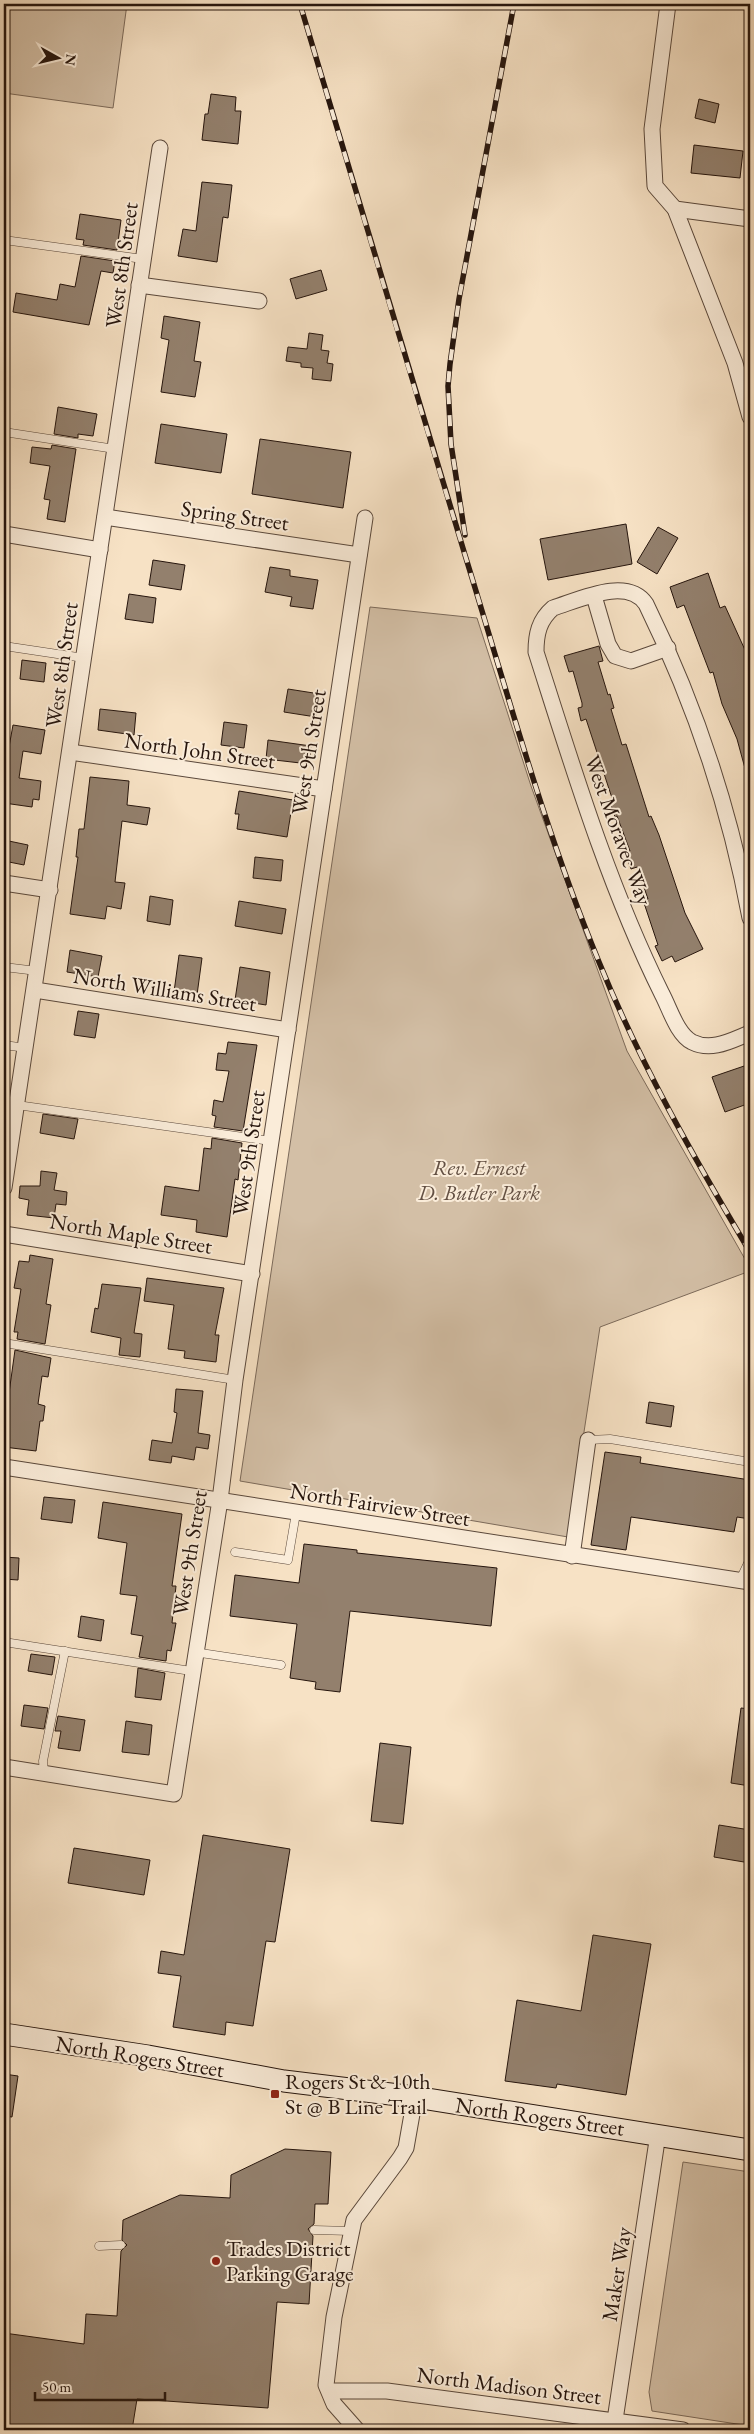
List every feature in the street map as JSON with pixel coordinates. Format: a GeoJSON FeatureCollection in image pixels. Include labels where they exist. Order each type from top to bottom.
{"type":"FeatureCollection","features":[{"type":"Feature","properties":{"kind":"street"},"geometry":{"type":"LineString","coordinates":[[668,4],[652,129],[651,148],[655,186],[675,209],[735,363],[750,417]]}},
{"type":"Feature","properties":{"kind":"street","name":"West 8th Street"},"geometry":{"type":"LineString","coordinates":[[4,1188],[8,1133],[17,1105],[35,990],[160,148]]}},
{"type":"Feature","properties":{"kind":"street"},"geometry":{"type":"LineString","coordinates":[[675,209],[750,219]]}},
{"type":"Feature","properties":{"kind":"street"},"geometry":{"type":"LineString","coordinates":[[139,285],[258,301]]}},
{"type":"Feature","properties":{"kind":"street","name":"Spring Street"},"geometry":{"type":"LineString","coordinates":[[105,517],[359,555]]}},
{"type":"Feature","properties":{"kind":"street","name":"West 9th Street"},"geometry":{"type":"LineString","coordinates":[[44,1773],[174,1794],[194,1652],[220,1500],[235,1380],[365,518]]}},
{"type":"Feature","properties":{"kind":"street"},"geometry":{"type":"LineString","coordinates":[[4,534],[100,550]]}},
{"type":"Feature","properties":{"kind":"street","name":"West Moravec Way"},"geometry":{"type":"LineString","coordinates":[[750,918],[734,841],[694,712],[668,648],[646,604],[638,595],[627,590],[618,590],[553,608],[545,615],[536,638],[536,652],[592,827],[649,968],[681,1031],[691,1041],[715,1046],[750,1033]]}},
{"type":"Feature","properties":{"kind":"street"},"geometry":{"type":"LineString","coordinates":[[594,596],[608,644],[615,656],[631,661],[668,648]]}},
{"type":"Feature","properties":{"kind":"street","name":"North John Street"},"geometry":{"type":"LineString","coordinates":[[70,752],[324,789]]}},
{"type":"Feature","properties":{"kind":"street"},"geometry":{"type":"LineString","coordinates":[[4,883],[50,890]]}},
{"type":"Feature","properties":{"kind":"street","name":"North Williams Street"},"geometry":{"type":"LineString","coordinates":[[35,990],[288,1030]]}},
{"type":"Feature","properties":{"kind":"street","name":"North Maple Street"},"geometry":{"type":"LineString","coordinates":[[4,1234],[252,1274]]}},
{"type":"Feature","properties":{"kind":"street"},"geometry":{"type":"LineString","coordinates":[[572,1556],[588,1440]]}},
{"type":"Feature","properties":{"kind":"street","name":"North Fairview Street"},"geometry":{"type":"LineString","coordinates":[[4,1467],[572,1556],[745,1581]]}},
{"type":"Feature","properties":{"kind":"street"},"geometry":{"type":"LineString","coordinates":[[4,1767],[44,1773]]}},
{"type":"Feature","properties":{"kind":"street","name":"North Rogers Street"},"geometry":{"type":"LineString","coordinates":[[4,2034],[148,2056],[284,2081],[415,2097],[750,2150]]}},
{"type":"Feature","properties":{"kind":"street"},"geometry":{"type":"LineString","coordinates":[[357,2430],[334,2404],[326,2385],[327,2366],[351,2231],[360,2210],[406,2148],[415,2097]]}},
{"type":"Feature","properties":{"kind":"street","name":"Maker Way"},"geometry":{"type":"LineString","coordinates":[[615,2420],[658,2134]]}},
{"type":"Feature","properties":{"kind":"street","name":"North Madison Street"},"geometry":{"type":"LineString","coordinates":[[328,2391],[387,2390],[683,2430]]}},
{"type":"Feature","properties":{"kind":"lane"},"geometry":{"type":"LineString","coordinates":[[4,240],[143,259]]}},
{"type":"Feature","properties":{"kind":"lane"},"geometry":{"type":"LineString","coordinates":[[4,432],[115,449]]}},
{"type":"Feature","properties":{"kind":"lane"},"geometry":{"type":"LineString","coordinates":[[4,646],[84,658]]}},
{"type":"Feature","properties":{"kind":"lane"},"geometry":{"type":"LineString","coordinates":[[4,968],[37,971]]}},
{"type":"Feature","properties":{"kind":"lane"},"geometry":{"type":"LineString","coordinates":[[4,1045],[26,1048]]}},
{"type":"Feature","properties":{"kind":"lane"},"geometry":{"type":"LineString","coordinates":[[17,1105],[271,1141]]}},
{"type":"Feature","properties":{"kind":"lane"},"geometry":{"type":"LineString","coordinates":[[4,1343],[235,1380]]}},
{"type":"Feature","properties":{"kind":"lane"},"geometry":{"type":"LineString","coordinates":[[588,1440],[610,1439],[750,1462]]}},
{"type":"Feature","properties":{"kind":"lane"},"geometry":{"type":"LineString","coordinates":[[235,1552],[288,1560],[296,1513]]}},
{"type":"Feature","properties":{"kind":"lane"},"geometry":{"type":"LineString","coordinates":[[745,1581],[750,1559]]}},
{"type":"Feature","properties":{"kind":"lane"},"geometry":{"type":"LineString","coordinates":[[4,1642],[191,1672]]}},
{"type":"Feature","properties":{"kind":"lane"},"geometry":{"type":"LineString","coordinates":[[44,1773],[43,1761],[65,1651]]}},
{"type":"Feature","properties":{"kind":"lane"},"geometry":{"type":"LineString","coordinates":[[194,1652],[282,1665]]}},
{"type":"Feature","properties":{"kind":"lane"},"geometry":{"type":"LineString","coordinates":[[314,2230],[351,2231]]}},
{"type":"Feature","properties":{"kind":"lane"},"geometry":{"type":"LineString","coordinates":[[99,2246],[122,2245]]}},
{"type":"Feature","properties":{"kind":"green space"},"geometry":{"type":"Polygon","coordinates":[[[4,4],[127,4],[113,108],[4,93],[4,4]]]}},
{"type":"Feature","properties":{"kind":"green space","name":"Rev. Ernest D. Butler Park"},"geometry":{"type":"Polygon","coordinates":[[[370,607],[477,618],[531,786],[627,1051],[750,1268],[750,1271],[600,1327],[568,1537],[240,1481],[370,607]]]}},
{"type":"Feature","properties":{"kind":"green space"},"geometry":{"type":"Polygon","coordinates":[[[683,2162],[750,2172],[750,2426],[652,2411],[649,2392],[683,2162]]]}},
{"type":"Feature","properties":{"kind":"building"},"geometry":{"type":"Polygon","coordinates":[[[211,94],[236,97],[235,111],[241,111],[238,144],[202,140],[205,114],[208,114],[211,94]]]}},
{"type":"Feature","properties":{"kind":"building"},"geometry":{"type":"Polygon","coordinates":[[[699,99],[719,104],[715,123],[695,118],[699,99]]]}},
{"type":"Feature","properties":{"kind":"building"},"geometry":{"type":"Polygon","coordinates":[[[694,145],[743,151],[740,178],[691,173],[694,145]]]}},
{"type":"Feature","properties":{"kind":"building"},"geometry":{"type":"Polygon","coordinates":[[[202,182],[232,185],[228,218],[223,217],[217,262],[178,256],[183,229],[196,231],[202,182]]]}},
{"type":"Feature","properties":{"kind":"building"},"geometry":{"type":"Polygon","coordinates":[[[80,214],[121,220],[117,250],[83,245],[84,240],[76,239],[80,214]]]}},
{"type":"Feature","properties":{"kind":"building"},"geometry":{"type":"Polygon","coordinates":[[[81,256],[115,261],[113,273],[101,271],[89,325],[13,312],[16,293],[57,300],[60,284],[75,287],[81,256]]]}},
{"type":"Feature","properties":{"kind":"building"},"geometry":{"type":"Polygon","coordinates":[[[321,270],[327,290],[296,299],[290,279],[321,270]]]}},
{"type":"Feature","properties":{"kind":"building"},"geometry":{"type":"Polygon","coordinates":[[[164,316],[200,322],[194,361],[201,362],[195,397],[161,392],[169,340],[161,338],[164,316]]]}},
{"type":"Feature","properties":{"kind":"building"},"geometry":{"type":"Polygon","coordinates":[[[309,333],[323,335],[321,350],[329,351],[327,363],[333,364],[331,381],[312,379],[313,368],[301,367],[301,363],[286,361],[288,347],[307,349],[309,333]]]}},
{"type":"Feature","properties":{"kind":"building"},"geometry":{"type":"Polygon","coordinates":[[[58,407],[97,414],[93,436],[78,434],[78,438],[54,434],[58,407]]]}},
{"type":"Feature","properties":{"kind":"building"},"geometry":{"type":"Polygon","coordinates":[[[161,424],[227,434],[221,473],[155,463],[161,424]]]}},
{"type":"Feature","properties":{"kind":"building"},"geometry":{"type":"Polygon","coordinates":[[[260,439],[351,452],[343,508],[252,494],[260,439]]]}},
{"type":"Feature","properties":{"kind":"building"},"geometry":{"type":"Polygon","coordinates":[[[52,445],[76,449],[65,522],[47,519],[50,500],[44,499],[50,466],[30,463],[32,447],[51,449],[52,445]]]}},
{"type":"Feature","properties":{"kind":"building"},"geometry":{"type":"Polygon","coordinates":[[[626,524],[632,564],[548,580],[540,539],[626,524]]]}},
{"type":"Feature","properties":{"kind":"building"},"geometry":{"type":"Polygon","coordinates":[[[658,527],[678,538],[657,574],[637,562],[658,527]]]}},
{"type":"Feature","properties":{"kind":"building"},"geometry":{"type":"Polygon","coordinates":[[[153,560],[185,565],[181,590],[149,585],[153,560]]]}},
{"type":"Feature","properties":{"kind":"building"},"geometry":{"type":"Polygon","coordinates":[[[270,567],[290,570],[290,576],[318,580],[313,609],[290,606],[292,597],[265,592],[270,567]]]}},
{"type":"Feature","properties":{"kind":"building"},"geometry":{"type":"Polygon","coordinates":[[[708,573],[720,608],[725,606],[750,661],[750,771],[746,772],[737,739],[722,704],[713,672],[710,673],[684,605],[677,608],[670,587],[708,573]]]}},
{"type":"Feature","properties":{"kind":"building"},"geometry":{"type":"Polygon","coordinates":[[[129,594],[156,598],[153,623],[125,619],[129,594]]]}},
{"type":"Feature","properties":{"kind":"building"},"geometry":{"type":"Polygon","coordinates":[[[599,646],[603,661],[598,662],[608,695],[610,694],[614,708],[611,709],[622,745],[626,744],[649,817],[651,816],[659,835],[685,913],[703,949],[675,962],[672,956],[662,961],[655,946],[658,945],[643,900],[648,899],[637,867],[631,869],[625,853],[630,851],[610,802],[613,801],[586,719],[581,721],[578,708],[582,707],[582,703],[573,671],[569,672],[564,656],[599,646]]]}},
{"type":"Feature","properties":{"kind":"building"},"geometry":{"type":"Polygon","coordinates":[[[22,660],[46,663],[44,682],[20,679],[22,660]]]}},
{"type":"Feature","properties":{"kind":"building"},"geometry":{"type":"Polygon","coordinates":[[[288,689],[320,694],[316,717],[284,712],[288,689]]]}},
{"type":"Feature","properties":{"kind":"building"},"geometry":{"type":"Polygon","coordinates":[[[100,709],[136,713],[134,735],[98,730],[100,709]]]}},
{"type":"Feature","properties":{"kind":"building"},"geometry":{"type":"Polygon","coordinates":[[[224,722],[247,725],[244,748],[221,745],[224,722]]]}},
{"type":"Feature","properties":{"kind":"building"},"geometry":{"type":"Polygon","coordinates":[[[13,725],[45,730],[41,754],[23,751],[19,778],[41,781],[39,800],[33,799],[32,807],[4,803],[4,762],[13,725]]]}},
{"type":"Feature","properties":{"kind":"building"},"geometry":{"type":"Polygon","coordinates":[[[268,740],[311,746],[309,764],[266,759],[268,740]]]}},
{"type":"Feature","properties":{"kind":"building"},"geometry":{"type":"Polygon","coordinates":[[[90,777],[129,781],[127,805],[150,808],[147,825],[122,821],[115,882],[125,883],[121,909],[107,906],[105,919],[70,914],[78,857],[76,857],[79,829],[84,829],[90,777]]]}},
{"type":"Feature","properties":{"kind":"building"},"geometry":{"type":"Polygon","coordinates":[[[239,791],[293,800],[287,837],[237,829],[239,814],[235,814],[239,791]]]}},
{"type":"Feature","properties":{"kind":"building"},"geometry":{"type":"Polygon","coordinates":[[[4,840],[28,845],[24,865],[4,861],[4,840]]]}},
{"type":"Feature","properties":{"kind":"building"},"geometry":{"type":"Polygon","coordinates":[[[255,857],[283,860],[281,881],[253,878],[255,857]]]}},
{"type":"Feature","properties":{"kind":"building"},"geometry":{"type":"Polygon","coordinates":[[[150,896],[173,900],[170,925],[147,921],[150,896]]]}},
{"type":"Feature","properties":{"kind":"building"},"geometry":{"type":"Polygon","coordinates":[[[239,901],[286,909],[282,934],[235,926],[239,901]]]}},
{"type":"Feature","properties":{"kind":"building"},"geometry":{"type":"Polygon","coordinates":[[[70,950],[102,956],[98,977],[67,972],[70,950]]]}},
{"type":"Feature","properties":{"kind":"building"},"geometry":{"type":"Polygon","coordinates":[[[179,955],[202,958],[197,995],[174,992],[179,955]]]}},
{"type":"Feature","properties":{"kind":"building"},"geometry":{"type":"Polygon","coordinates":[[[240,967],[270,972],[266,1005],[235,1000],[240,967]]]}},
{"type":"Feature","properties":{"kind":"building"},"geometry":{"type":"Polygon","coordinates":[[[78,1011],[99,1014],[95,1038],[74,1035],[78,1011]]]}},
{"type":"Feature","properties":{"kind":"building"},"geometry":{"type":"Polygon","coordinates":[[[228,1042],[257,1045],[243,1131],[214,1127],[216,1116],[212,1115],[214,1100],[223,1102],[229,1071],[216,1070],[218,1053],[226,1054],[228,1042]]]}},
{"type":"Feature","properties":{"kind":"building"},"geometry":{"type":"Polygon","coordinates":[[[750,1064],[750,1103],[725,1112],[712,1077],[750,1064]]]}},
{"type":"Feature","properties":{"kind":"building"},"geometry":{"type":"Polygon","coordinates":[[[43,1114],[78,1119],[74,1139],[40,1133],[43,1114]]]}},
{"type":"Feature","properties":{"kind":"building"},"geometry":{"type":"Polygon","coordinates":[[[212,1138],[242,1143],[238,1180],[235,1179],[227,1237],[196,1232],[197,1220],[161,1215],[165,1186],[199,1191],[204,1148],[211,1149],[212,1138]]]}},
{"type":"Feature","properties":{"kind":"building"},"geometry":{"type":"Polygon","coordinates":[[[41,1171],[57,1173],[54,1190],[67,1192],[66,1205],[56,1204],[54,1218],[27,1215],[29,1200],[19,1198],[20,1186],[40,1186],[41,1171]]]}},
{"type":"Feature","properties":{"kind":"building"},"geometry":{"type":"Polygon","coordinates":[[[30,1255],[53,1259],[46,1304],[51,1305],[45,1344],[17,1339],[18,1332],[14,1332],[21,1289],[14,1288],[19,1261],[29,1262],[30,1255]]]}},
{"type":"Feature","properties":{"kind":"building"},"geometry":{"type":"Polygon","coordinates":[[[147,1278],[224,1288],[215,1335],[219,1335],[216,1362],[184,1358],[185,1351],[168,1349],[174,1305],[144,1301],[147,1278]]]}},
{"type":"Feature","properties":{"kind":"building"},"geometry":{"type":"Polygon","coordinates":[[[102,1284],[141,1288],[134,1333],[142,1334],[140,1357],[119,1355],[121,1338],[91,1332],[95,1308],[98,1309],[102,1284]]]}},
{"type":"Feature","properties":{"kind":"building"},"geometry":{"type":"Polygon","coordinates":[[[15,1350],[51,1358],[48,1377],[42,1376],[38,1404],[45,1406],[43,1421],[40,1421],[36,1451],[4,1447],[4,1429],[15,1350]]]}},
{"type":"Feature","properties":{"kind":"building"},"geometry":{"type":"Polygon","coordinates":[[[176,1389],[203,1391],[198,1433],[210,1435],[208,1449],[196,1447],[194,1460],[172,1456],[171,1463],[149,1460],[152,1440],[172,1443],[177,1413],[174,1412],[176,1389]]]}},
{"type":"Feature","properties":{"kind":"building"},"geometry":{"type":"Polygon","coordinates":[[[649,1402],[674,1406],[671,1427],[646,1423],[649,1402]]]}},
{"type":"Feature","properties":{"kind":"building"},"geometry":{"type":"Polygon","coordinates":[[[605,1452],[641,1457],[640,1463],[750,1480],[750,1519],[737,1517],[734,1532],[631,1517],[626,1550],[591,1545],[605,1452]]]}},
{"type":"Feature","properties":{"kind":"building"},"geometry":{"type":"Polygon","coordinates":[[[44,1497],[75,1500],[72,1523],[41,1519],[44,1497]]]}},
{"type":"Feature","properties":{"kind":"building"},"geometry":{"type":"Polygon","coordinates":[[[103,1502],[182,1514],[172,1586],[176,1586],[172,1623],[176,1623],[171,1651],[167,1650],[166,1661],[139,1657],[143,1636],[131,1634],[137,1596],[120,1594],[127,1543],[98,1538],[103,1502]]]}},
{"type":"Feature","properties":{"kind":"building"},"geometry":{"type":"Polygon","coordinates":[[[304,1544],[357,1550],[357,1553],[497,1568],[491,1626],[350,1611],[340,1692],[315,1689],[316,1682],[290,1678],[297,1624],[230,1616],[235,1575],[299,1583],[304,1544]]]}},
{"type":"Feature","properties":{"kind":"building"},"geometry":{"type":"Polygon","coordinates":[[[4,1557],[19,1558],[18,1580],[4,1579],[4,1557]]]}},
{"type":"Feature","properties":{"kind":"building"},"geometry":{"type":"Polygon","coordinates":[[[81,1616],[104,1620],[101,1641],[78,1637],[81,1616]]]}},
{"type":"Feature","properties":{"kind":"building"},"geometry":{"type":"Polygon","coordinates":[[[31,1654],[55,1657],[52,1675],[28,1671],[31,1654]]]}},
{"type":"Feature","properties":{"kind":"building"},"geometry":{"type":"Polygon","coordinates":[[[138,1668],[165,1673],[161,1700],[135,1697],[138,1668]]]}},
{"type":"Feature","properties":{"kind":"building"},"geometry":{"type":"Polygon","coordinates":[[[24,1705],[48,1708],[44,1729],[21,1726],[24,1705]]]}},
{"type":"Feature","properties":{"kind":"building"},"geometry":{"type":"Polygon","coordinates":[[[741,1708],[750,1709],[750,1786],[731,1783],[741,1708]]]}},
{"type":"Feature","properties":{"kind":"building"},"geometry":{"type":"Polygon","coordinates":[[[58,1716],[85,1720],[80,1751],[58,1748],[61,1731],[55,1731],[58,1716]]]}},
{"type":"Feature","properties":{"kind":"building"},"geometry":{"type":"Polygon","coordinates":[[[126,1721],[152,1725],[149,1755],[122,1752],[126,1721]]]}},
{"type":"Feature","properties":{"kind":"building"},"geometry":{"type":"Polygon","coordinates":[[[380,1743],[411,1747],[403,1824],[371,1821],[380,1743]]]}},
{"type":"Feature","properties":{"kind":"building"},"geometry":{"type":"Polygon","coordinates":[[[719,1825],[750,1830],[750,1863],[714,1857],[719,1825]]]}},
{"type":"Feature","properties":{"kind":"building"},"geometry":{"type":"Polygon","coordinates":[[[203,1835],[290,1849],[275,1942],[266,1941],[253,2026],[226,2022],[225,2035],[173,2027],[181,1976],[158,1973],[161,1951],[184,1955],[203,1835]]]}},
{"type":"Feature","properties":{"kind":"building"},"geometry":{"type":"Polygon","coordinates":[[[74,1848],[150,1860],[144,1895],[68,1883],[74,1848]]]}},
{"type":"Feature","properties":{"kind":"building"},"geometry":{"type":"Polygon","coordinates":[[[593,1935],[651,1944],[626,2095],[557,2084],[556,2088],[505,2081],[517,2000],[581,2011],[593,1935]]]}},
{"type":"Feature","properties":{"kind":"building"},"geometry":{"type":"Polygon","coordinates":[[[4,2074],[18,2076],[12,2117],[4,2116],[4,2074]]]}},
{"type":"Feature","properties":{"kind":"building"},"geometry":{"type":"Polygon","coordinates":[[[285,2149],[331,2152],[328,2204],[315,2204],[314,2224],[308,2229],[313,2236],[309,2304],[277,2302],[268,2408],[137,2399],[132,2430],[4,2430],[4,2333],[84,2344],[86,2314],[117,2316],[121,2251],[127,2245],[122,2240],[123,2220],[180,2195],[230,2198],[231,2175],[285,2149]]]}},
{"type":"Feature","properties":{"kind":"railway"},"geometry":{"type":"LineString","coordinates":[[300,4],[511,708],[579,912],[615,1000],[650,1073],[688,1146],[750,1252]]}},
{"type":"Feature","properties":{"kind":"railway"},"geometry":{"type":"LineString","coordinates":[[465,535],[451,444],[448,386],[450,364],[459,299],[514,4]]}},
{"type":"Feature","properties":{"kind":"place","name":"Rogers St & 10th St @ B Line Trail"},"geometry":{"type":"Point","coordinates":[275,2094]}},
{"type":"Feature","properties":{"kind":"place","name":"Trades District Parking Garage"},"geometry":{"type":"Point","coordinates":[216,2261]}}]}
